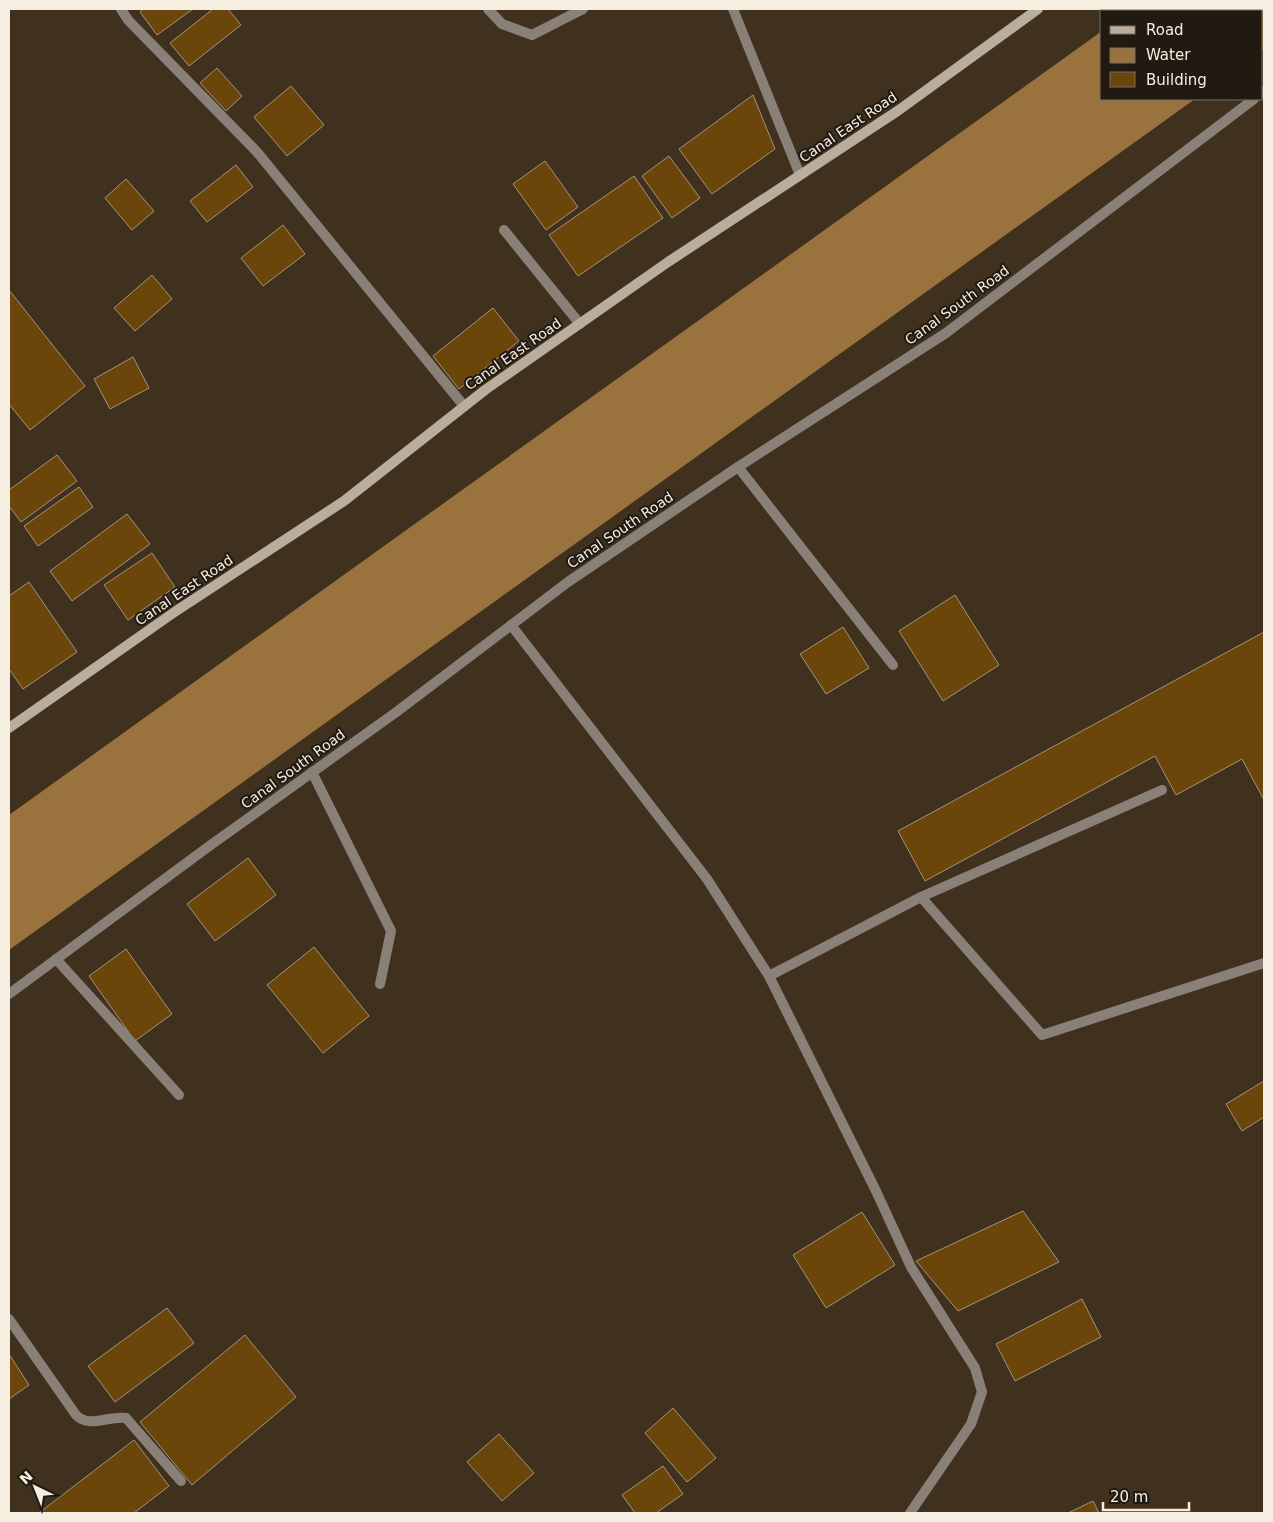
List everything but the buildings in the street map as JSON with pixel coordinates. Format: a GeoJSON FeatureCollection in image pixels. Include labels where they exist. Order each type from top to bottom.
{"type":"FeatureCollection","features":[{"type":"Feature","properties":{"kind":"main road","name":"Canal East Road"},"geometry":{"type":"LineString","coordinates":[[9,728],[176,610],[344,501],[464,406],[668,262],[899,110],[1038,9]]}},
{"type":"Feature","properties":{"kind":"street"},"geometry":{"type":"LineString","coordinates":[[121,9],[128,20],[257,152],[464,406]]}},
{"type":"Feature","properties":{"kind":"street"},"geometry":{"type":"LineString","coordinates":[[488,9],[502,24],[532,35],[583,9]]}},
{"type":"Feature","properties":{"kind":"street"},"geometry":{"type":"LineString","coordinates":[[733,9],[800,175]]}},
{"type":"Feature","properties":{"kind":"street","name":"Canal South Road"},"geometry":{"type":"LineString","coordinates":[[9,994],[208,847],[395,713],[568,582],[738,467],[946,333],[1253,100]]}},
{"type":"Feature","properties":{"kind":"street"},"geometry":{"type":"LineString","coordinates":[[504,230],[580,324]]}},
{"type":"Feature","properties":{"kind":"street"},"geometry":{"type":"LineString","coordinates":[[738,467],[893,665]]}},
{"type":"Feature","properties":{"kind":"street"},"geometry":{"type":"LineString","coordinates":[[511,625],[707,879],[769,976],[876,1191],[911,1267],[975,1368],[982,1392],[970,1424],[910,1513]]}},
{"type":"Feature","properties":{"kind":"street"},"geometry":{"type":"LineString","coordinates":[[312,772],[391,931],[380,984]]}},
{"type":"Feature","properties":{"kind":"street"},"geometry":{"type":"LineString","coordinates":[[769,976],[921,897],[1162,790]]}},
{"type":"Feature","properties":{"kind":"street"},"geometry":{"type":"LineString","coordinates":[[921,897],[1042,1034],[1264,963]]}},
{"type":"Feature","properties":{"kind":"street"},"geometry":{"type":"LineString","coordinates":[[56,959],[179,1095]]}},
{"type":"Feature","properties":{"kind":"street"},"geometry":{"type":"LineString","coordinates":[[9,1319],[76,1416],[81,1420],[90,1422],[118,1417],[126,1418],[134,1424],[181,1481]]}},
{"type":"Feature","properties":{"kind":"water"},"geometry":{"type":"Polygon","coordinates":[[[1264,9],[1264,49],[1263,10],[1131,10],[1264,9]]]}},
{"type":"Feature","properties":{"kind":"water"},"geometry":{"type":"Polygon","coordinates":[[[1100,32],[1100,100],[1194,100],[9,950],[9,815],[1100,32]]]}}]}
